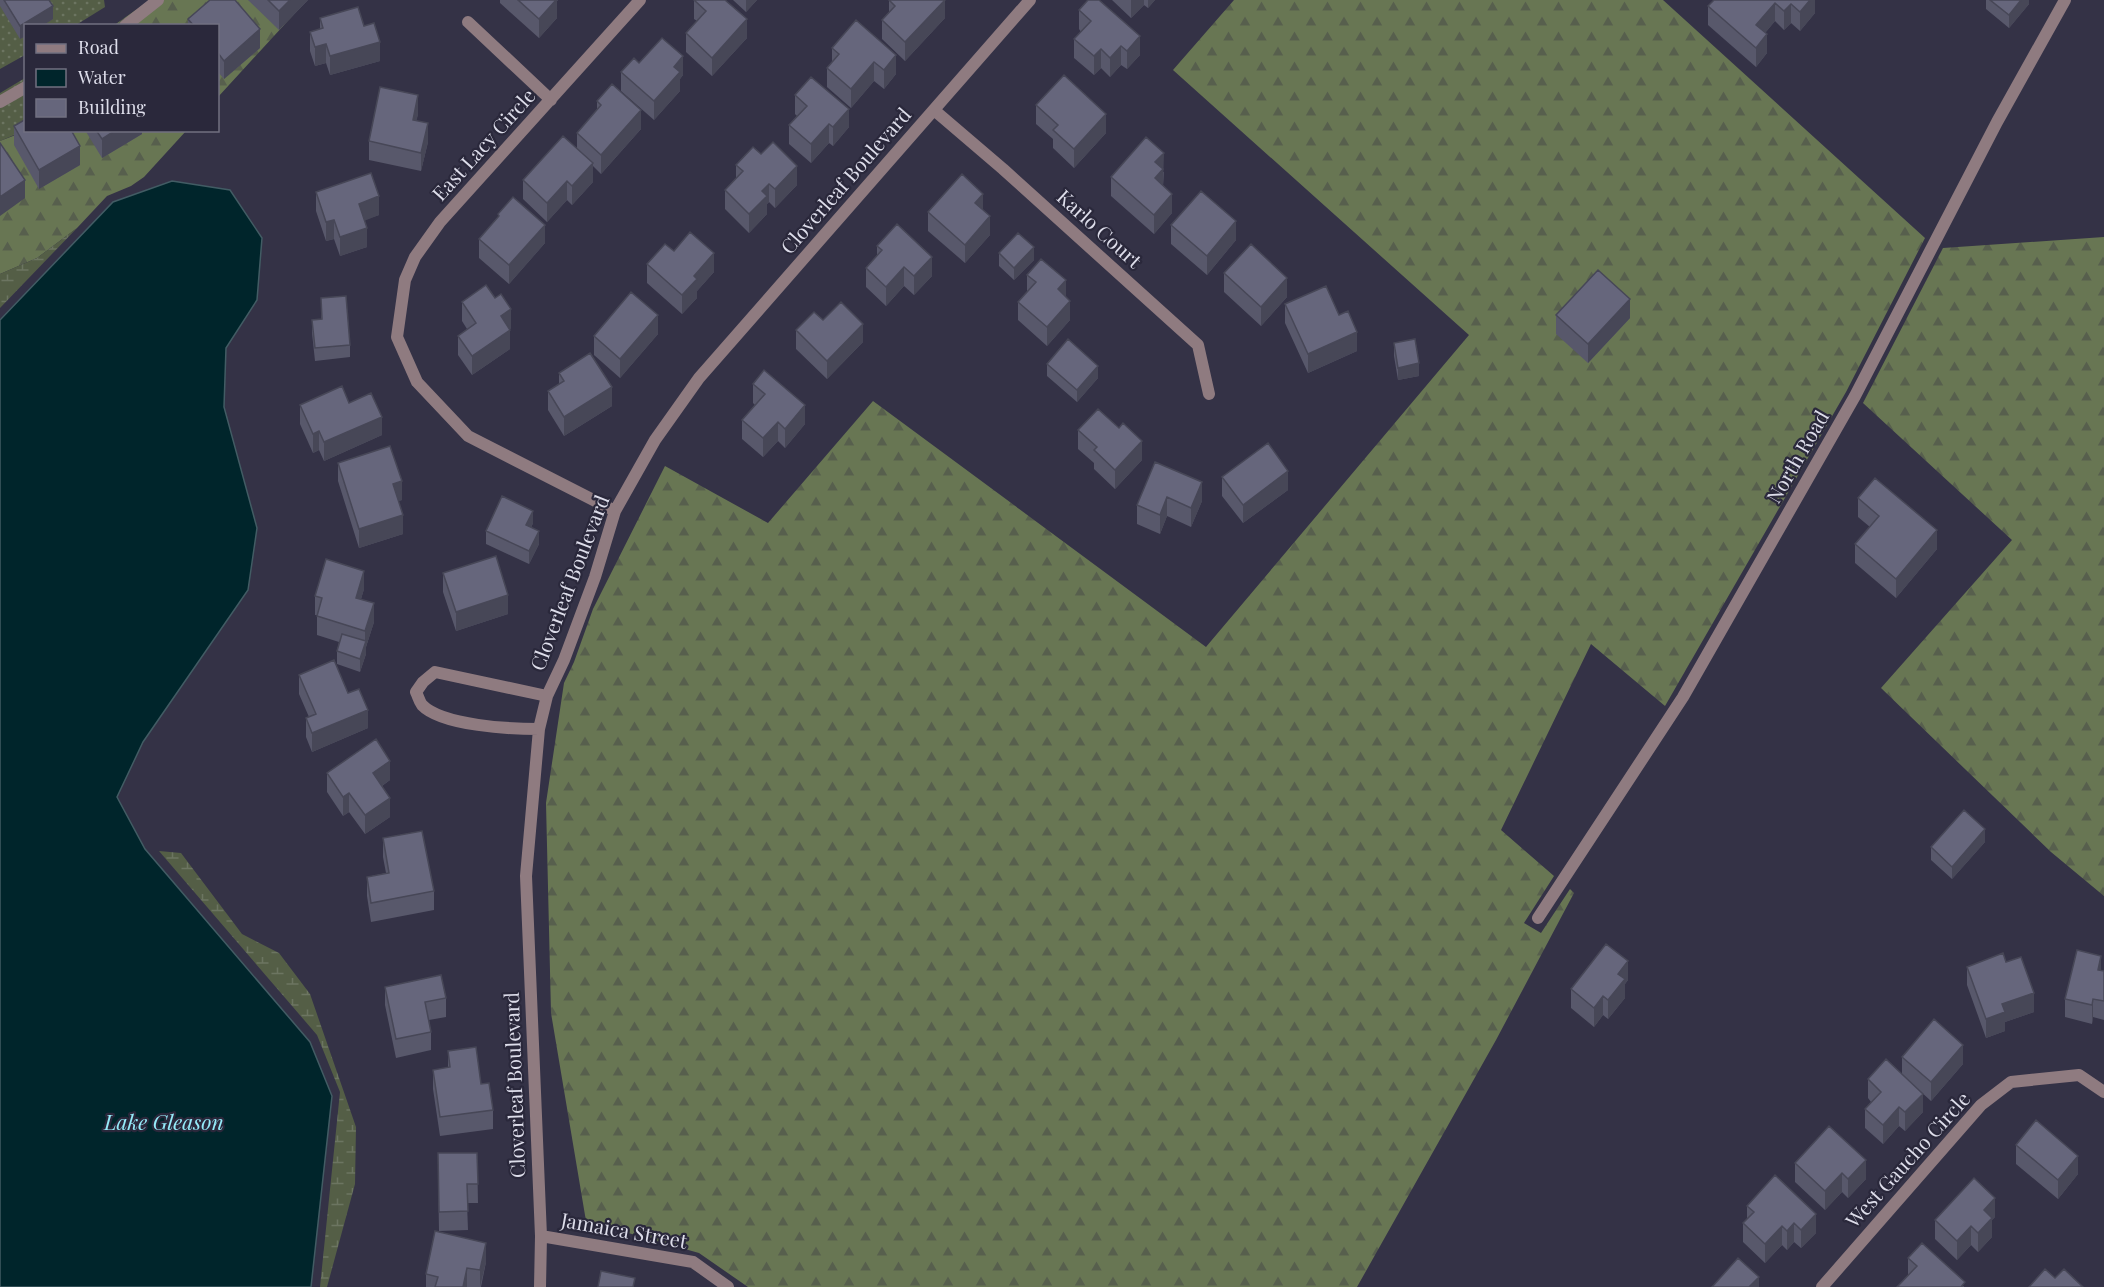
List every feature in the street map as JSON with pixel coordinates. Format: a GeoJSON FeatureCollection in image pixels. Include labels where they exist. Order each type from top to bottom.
{"type":"FeatureCollection","features":[{"type":"Feature","properties":{"kind":"street"},"geometry":{"type":"LineString","coordinates":[[128,24],[158,0]]}},
{"type":"Feature","properties":{"kind":"street","name":"East Lacy Circle"},"geometry":{"type":"LineString","coordinates":[[615,511],[468,436],[417,382],[397,337],[405,280],[415,257],[440,222],[640,0]]}},
{"type":"Feature","properties":{"kind":"street","name":"Cloverleaf Boulevard"},"geometry":{"type":"LineString","coordinates":[[540,1287],[541,1236],[526,876],[539,729],[547,696],[564,660],[595,577],[615,511],[655,440],[699,378],[1030,0]]}},
{"type":"Feature","properties":{"kind":"street","name":"North Road"},"geometry":{"type":"LineString","coordinates":[[1538,918],[1683,698],[1855,396],[1997,122],[2065,0]]}},
{"type":"Feature","properties":{"kind":"street"},"geometry":{"type":"LineString","coordinates":[[468,22],[550,100]]}},
{"type":"Feature","properties":{"kind":"street"},"geometry":{"type":"LineString","coordinates":[[0,102],[24,88]]}},
{"type":"Feature","properties":{"kind":"street","name":"Karlo Court"},"geometry":{"type":"LineString","coordinates":[[934,110],[1003,169],[1198,345],[1209,394]]}},
{"type":"Feature","properties":{"kind":"street"},"geometry":{"type":"LineString","coordinates":[[539,729],[508,729],[448,718],[421,704],[416,692],[423,682],[435,672],[547,696]]}},
{"type":"Feature","properties":{"kind":"street","name":"West Gaucho Circle"},"geometry":{"type":"LineString","coordinates":[[1822,1287],[1981,1105],[2011,1082],[2079,1075],[2104,1092]]}},
{"type":"Feature","properties":{"kind":"street","name":"Jamaica Street"},"geometry":{"type":"LineString","coordinates":[[541,1236],[693,1262],[728,1287]]}},
{"type":"Feature","properties":{"kind":"green space"},"geometry":{"type":"Polygon","coordinates":[[[0,0],[104,0],[105,7],[78,24],[24,24],[24,56],[0,69],[0,0]]]}},
{"type":"Feature","properties":{"kind":"green space"},"geometry":{"type":"Polygon","coordinates":[[[150,0],[307,0],[219,96],[219,24],[116,24],[150,0]]]}},
{"type":"Feature","properties":{"kind":"green space"},"geometry":{"type":"Polygon","coordinates":[[[1234,0],[1663,0],[1925,238],[1846,392],[1665,706],[1591,644],[1501,830],[1554,876],[1524,923],[1541,933],[1570,889],[1574,893],[1496,1040],[1357,1287],[748,1287],[699,1253],[586,1221],[551,1013],[546,803],[564,683],[593,609],[665,466],[768,523],[873,401],[1206,647],[1469,335],[1173,70],[1234,0]]]}},
{"type":"Feature","properties":{"kind":"green space"},"geometry":{"type":"Polygon","coordinates":[[[24,79],[24,131],[0,141],[0,93],[24,79]]]}},
{"type":"Feature","properties":{"kind":"green space"},"geometry":{"type":"Polygon","coordinates":[[[24,132],[185,132],[144,177],[131,186],[107,196],[77,228],[37,258],[0,274],[0,141],[24,132]]]}},
{"type":"Feature","properties":{"kind":"green space"},"geometry":{"type":"Polygon","coordinates":[[[77,228],[0,308],[0,274],[37,258],[77,228]]]}},
{"type":"Feature","properties":{"kind":"green space"},"geometry":{"type":"Polygon","coordinates":[[[2104,237],[2104,896],[2051,852],[1881,688],[2012,540],[1863,403],[1943,248],[2104,237]]]}},
{"type":"Feature","properties":{"kind":"green space"},"geometry":{"type":"Polygon","coordinates":[[[159,851],[181,853],[242,934],[279,953],[310,994],[356,1127],[355,1184],[327,1287],[320,1287],[340,1092],[317,1035],[159,851]]]}},
{"type":"Feature","properties":{"kind":"water","name":"Lake Gleason"},"geometry":{"type":"Polygon","coordinates":[[[172,181],[230,190],[262,238],[257,300],[226,348],[224,407],[257,528],[248,590],[143,742],[117,797],[145,849],[310,1042],[332,1096],[311,1287],[0,1287],[0,320],[113,202],[172,181]]]}},
{"type":"Feature","properties":{"kind":"building"},"geometry":{"type":"Polygon","coordinates":[[[4,0],[49,0],[53,6],[20,26],[4,0]]]}},
{"type":"Feature","properties":{"kind":"building"},"geometry":{"type":"Polygon","coordinates":[[[210,0],[235,0],[260,29],[224,61],[219,54],[219,24],[192,24],[188,19],[210,0]]]}},
{"type":"Feature","properties":{"kind":"building"},"geometry":{"type":"Polygon","coordinates":[[[268,0],[290,0],[279,11],[268,0]]]}},
{"type":"Feature","properties":{"kind":"building"},"geometry":{"type":"Polygon","coordinates":[[[518,0],[556,0],[539,19],[518,0]]]}},
{"type":"Feature","properties":{"kind":"building"},"geometry":{"type":"Polygon","coordinates":[[[694,0],[725,0],[747,19],[712,58],[686,33],[706,11],[694,0]]]}},
{"type":"Feature","properties":{"kind":"building"},"geometry":{"type":"Polygon","coordinates":[[[889,0],[945,0],[905,42],[882,20],[895,6],[889,0]]]}},
{"type":"Feature","properties":{"kind":"building"},"geometry":{"type":"Polygon","coordinates":[[[1088,0],[1099,0],[1140,36],[1127,51],[1121,46],[1110,58],[1101,49],[1094,56],[1074,39],[1091,21],[1079,10],[1088,0]]]}},
{"type":"Feature","properties":{"kind":"building"},"geometry":{"type":"Polygon","coordinates":[[[1714,0],[1810,0],[1800,12],[1791,4],[1784,11],[1775,3],[1756,25],[1767,34],[1756,48],[1708,6],[1714,0]]]}},
{"type":"Feature","properties":{"kind":"building"},"geometry":{"type":"Polygon","coordinates":[[[1990,0],[2021,0],[2009,15],[1990,0]]]}},
{"type":"Feature","properties":{"kind":"building"},"geometry":{"type":"Polygon","coordinates":[[[358,7],[364,26],[374,23],[380,42],[330,56],[326,44],[315,47],[310,32],[323,28],[320,18],[358,7]]]}},
{"type":"Feature","properties":{"kind":"building"},"geometry":{"type":"Polygon","coordinates":[[[856,20],[896,55],[884,70],[874,62],[851,89],[827,68],[839,54],[832,48],[856,20]]]}},
{"type":"Feature","properties":{"kind":"building"},"geometry":{"type":"Polygon","coordinates":[[[662,38],[683,56],[674,67],[680,72],[654,101],[621,72],[634,58],[639,63],[662,38]]]}},
{"type":"Feature","properties":{"kind":"building"},"geometry":{"type":"Polygon","coordinates":[[[1064,75],[1106,114],[1074,149],[1053,130],[1058,125],[1036,105],[1064,75]]]}},
{"type":"Feature","properties":{"kind":"building"},"geometry":{"type":"Polygon","coordinates":[[[811,77],[849,109],[833,127],[829,124],[811,144],[789,125],[807,106],[795,95],[811,77]]]}},
{"type":"Feature","properties":{"kind":"building"},"geometry":{"type":"Polygon","coordinates":[[[612,84],[641,110],[601,155],[577,133],[601,105],[597,101],[612,84]]]}},
{"type":"Feature","properties":{"kind":"building"},"geometry":{"type":"Polygon","coordinates":[[[380,87],[418,95],[413,120],[428,123],[421,153],[369,141],[380,87]]]}},
{"type":"Feature","properties":{"kind":"building"},"geometry":{"type":"Polygon","coordinates":[[[24,120],[24,132],[72,132],[80,146],[39,170],[14,126],[24,120]]]}},
{"type":"Feature","properties":{"kind":"building"},"geometry":{"type":"Polygon","coordinates":[[[97,132],[113,132],[102,139],[97,132]]]}},
{"type":"Feature","properties":{"kind":"building"},"geometry":{"type":"Polygon","coordinates":[[[563,136],[593,163],[572,186],[567,181],[547,203],[523,180],[563,136]]]}},
{"type":"Feature","properties":{"kind":"building"},"geometry":{"type":"Polygon","coordinates":[[[1146,137],[1164,153],[1155,162],[1163,169],[1155,178],[1172,194],[1154,215],[1111,177],[1146,137]]]}},
{"type":"Feature","properties":{"kind":"building"},"geometry":{"type":"Polygon","coordinates":[[[773,142],[797,166],[775,189],[769,184],[762,191],[767,196],[749,214],[725,190],[743,171],[736,165],[753,147],[761,154],[773,142]]]}},
{"type":"Feature","properties":{"kind":"building"},"geometry":{"type":"Polygon","coordinates":[[[0,143],[25,180],[0,197],[0,143]]]}},
{"type":"Feature","properties":{"kind":"building"},"geometry":{"type":"Polygon","coordinates":[[[371,173],[379,196],[359,204],[367,228],[340,237],[334,220],[326,222],[316,192],[371,173]]]}},
{"type":"Feature","properties":{"kind":"building"},"geometry":{"type":"Polygon","coordinates":[[[962,174],[983,194],[975,203],[990,216],[965,245],[928,212],[962,174]]]}},
{"type":"Feature","properties":{"kind":"building"},"geometry":{"type":"Polygon","coordinates":[[[1201,191],[1236,221],[1207,256],[1171,225],[1201,191]]]}},
{"type":"Feature","properties":{"kind":"building"},"geometry":{"type":"Polygon","coordinates":[[[513,197],[545,225],[509,265],[479,239],[513,197]]]}},
{"type":"Feature","properties":{"kind":"building"},"geometry":{"type":"Polygon","coordinates":[[[897,224],[932,257],[914,276],[904,267],[886,287],[866,268],[882,250],[877,246],[897,224]]]}},
{"type":"Feature","properties":{"kind":"building"},"geometry":{"type":"Polygon","coordinates":[[[690,232],[714,253],[694,276],[697,279],[682,295],[647,264],[665,244],[674,251],[690,232]]]}},
{"type":"Feature","properties":{"kind":"building"},"geometry":{"type":"Polygon","coordinates":[[[1018,233],[1034,247],[1014,268],[999,253],[1018,233]]]}},
{"type":"Feature","properties":{"kind":"building"},"geometry":{"type":"Polygon","coordinates":[[[1251,244],[1287,278],[1261,307],[1224,273],[1251,244]]]}},
{"type":"Feature","properties":{"kind":"building"},"geometry":{"type":"Polygon","coordinates":[[[1041,259],[1066,280],[1058,289],[1070,301],[1047,327],[1018,302],[1036,282],[1027,275],[1041,259]]]}},
{"type":"Feature","properties":{"kind":"building"},"geometry":{"type":"Polygon","coordinates":[[[1598,270],[1630,299],[1588,344],[1556,315],[1598,270]]]}},
{"type":"Feature","properties":{"kind":"building"},"geometry":{"type":"Polygon","coordinates":[[[486,285],[495,298],[501,294],[511,309],[501,316],[510,330],[472,356],[458,336],[476,323],[462,302],[486,285]]]}},
{"type":"Feature","properties":{"kind":"building"},"geometry":{"type":"Polygon","coordinates":[[[1326,286],[1339,315],[1348,311],[1357,332],[1308,354],[1285,304],[1326,286]]]}},
{"type":"Feature","properties":{"kind":"building"},"geometry":{"type":"Polygon","coordinates":[[[631,292],[658,315],[620,359],[594,336],[631,292]]]}},
{"type":"Feature","properties":{"kind":"building"},"geometry":{"type":"Polygon","coordinates":[[[346,296],[350,345],[315,348],[312,320],[322,319],[321,298],[346,296]]]}},
{"type":"Feature","properties":{"kind":"building"},"geometry":{"type":"Polygon","coordinates":[[[841,302],[863,324],[827,361],[796,330],[814,312],[823,320],[841,302]]]}},
{"type":"Feature","properties":{"kind":"building"},"geometry":{"type":"Polygon","coordinates":[[[1068,339],[1098,366],[1077,390],[1047,364],[1068,339]]]}},
{"type":"Feature","properties":{"kind":"building"},"geometry":{"type":"Polygon","coordinates":[[[1415,339],[1419,363],[1398,368],[1394,343],[1415,339]]]}},
{"type":"Feature","properties":{"kind":"building"},"geometry":{"type":"Polygon","coordinates":[[[590,353],[612,387],[564,417],[548,391],[564,381],[559,373],[590,353]]]}},
{"type":"Feature","properties":{"kind":"building"},"geometry":{"type":"Polygon","coordinates":[[[764,370],[805,405],[785,429],[778,422],[763,438],[742,420],[765,394],[753,384],[764,370]]]}},
{"type":"Feature","properties":{"kind":"building"},"geometry":{"type":"Polygon","coordinates":[[[342,386],[349,403],[371,393],[382,417],[324,442],[319,431],[313,434],[300,405],[342,386]]]}},
{"type":"Feature","properties":{"kind":"building"},"geometry":{"type":"Polygon","coordinates":[[[1098,409],[1119,428],[1123,423],[1142,441],[1115,470],[1094,450],[1097,447],[1078,430],[1098,409]]]}},
{"type":"Feature","properties":{"kind":"building"},"geometry":{"type":"Polygon","coordinates":[[[1268,443],[1288,471],[1243,505],[1222,477],[1268,443]]]}},
{"type":"Feature","properties":{"kind":"building"},"geometry":{"type":"Polygon","coordinates":[[[390,446],[402,481],[393,484],[403,515],[359,529],[338,463],[390,446]]]}},
{"type":"Feature","properties":{"kind":"building"},"geometry":{"type":"Polygon","coordinates":[[[1155,462],[1202,482],[1191,508],[1167,497],[1160,515],[1137,505],[1155,462]]]}},
{"type":"Feature","properties":{"kind":"building"},"geometry":{"type":"Polygon","coordinates":[[[1875,478],[1937,530],[1896,579],[1855,544],[1879,516],[1858,498],[1875,478]]]}},
{"type":"Feature","properties":{"kind":"building"},"geometry":{"type":"Polygon","coordinates":[[[502,496],[533,511],[526,525],[539,531],[529,551],[486,531],[502,496]]]}},
{"type":"Feature","properties":{"kind":"building"},"geometry":{"type":"Polygon","coordinates":[[[496,556],[508,595],[456,612],[443,573],[496,556]]]}},
{"type":"Feature","properties":{"kind":"building"},"geometry":{"type":"Polygon","coordinates":[[[326,559],[364,571],[356,598],[374,603],[365,631],[317,616],[322,598],[315,596],[326,559]]]}},
{"type":"Feature","properties":{"kind":"building"},"geometry":{"type":"Polygon","coordinates":[[[342,634],[366,641],[360,659],[337,651],[342,634]]]}},
{"type":"Feature","properties":{"kind":"building"},"geometry":{"type":"Polygon","coordinates":[[[334,660],[348,693],[359,689],[368,710],[312,733],[306,718],[316,714],[299,675],[334,660]]]}},
{"type":"Feature","properties":{"kind":"building"},"geometry":{"type":"Polygon","coordinates":[[[376,739],[390,761],[373,773],[390,798],[365,815],[349,793],[343,797],[327,773],[376,739]]]}},
{"type":"Feature","properties":{"kind":"building"},"geometry":{"type":"Polygon","coordinates":[[[1964,810],[1985,829],[1952,867],[1931,847],[1964,810]]]}},
{"type":"Feature","properties":{"kind":"building"},"geometry":{"type":"Polygon","coordinates":[[[422,831],[434,891],[371,903],[367,877],[389,873],[383,838],[422,831]]]}},
{"type":"Feature","properties":{"kind":"building"},"geometry":{"type":"Polygon","coordinates":[[[1606,944],[1628,961],[1618,974],[1625,979],[1608,1000],[1603,996],[1594,1008],[1571,989],[1606,944]]]}},
{"type":"Feature","properties":{"kind":"building"},"geometry":{"type":"Polygon","coordinates":[[[2077,950],[2101,956],[2098,970],[2104,971],[2104,1001],[2093,999],[2092,1005],[2065,999],[2077,950]]]}},
{"type":"Feature","properties":{"kind":"building"},"geometry":{"type":"Polygon","coordinates":[[[2003,953],[2006,962],[2021,957],[2034,993],[2002,1004],[2005,1012],[1986,1019],[1967,967],[2003,953]]]}},
{"type":"Feature","properties":{"kind":"building"},"geometry":{"type":"Polygon","coordinates":[[[441,975],[446,998],[425,1002],[431,1032],[396,1039],[385,987],[441,975]]]}},
{"type":"Feature","properties":{"kind":"building"},"geometry":{"type":"Polygon","coordinates":[[[1934,1019],[1963,1045],[1931,1082],[1902,1057],[1934,1019]]]}},
{"type":"Feature","properties":{"kind":"building"},"geometry":{"type":"Polygon","coordinates":[[[476,1047],[481,1084],[489,1083],[493,1110],[440,1117],[433,1070],[450,1067],[448,1051],[476,1047]]]}},
{"type":"Feature","properties":{"kind":"building"},"geometry":{"type":"Polygon","coordinates":[[[1886,1059],[1923,1094],[1905,1112],[1899,1107],[1883,1125],[1865,1109],[1881,1092],[1868,1079],[1886,1059]]]}},
{"type":"Feature","properties":{"kind":"building"},"geometry":{"type":"Polygon","coordinates":[[[2036,1120],[2078,1156],[2058,1180],[2016,1145],[2036,1120]]]}},
{"type":"Feature","properties":{"kind":"building"},"geometry":{"type":"Polygon","coordinates":[[[1829,1126],[1866,1160],[1848,1179],[1842,1173],[1825,1191],[1795,1163],[1829,1126]]]}},
{"type":"Feature","properties":{"kind":"building"},"geometry":{"type":"Polygon","coordinates":[[[438,1153],[477,1153],[478,1184],[467,1184],[468,1211],[439,1212],[438,1153]]]}},
{"type":"Feature","properties":{"kind":"building"},"geometry":{"type":"Polygon","coordinates":[[[1775,1175],[1816,1214],[1801,1230],[1794,1223],[1787,1231],[1782,1226],[1765,1244],[1743,1223],[1754,1212],[1747,1206],[1775,1175]]]}},
{"type":"Feature","properties":{"kind":"building"},"geometry":{"type":"Polygon","coordinates":[[[1974,1178],[1995,1198],[1984,1210],[1992,1218],[1978,1233],[1971,1226],[1957,1241],[1935,1220],[1974,1178]]]}},
{"type":"Feature","properties":{"kind":"building"},"geometry":{"type":"Polygon","coordinates":[[[435,1231],[486,1243],[480,1270],[467,1268],[463,1287],[435,1287],[438,1277],[426,1274],[435,1231]]]}},
{"type":"Feature","properties":{"kind":"building"},"geometry":{"type":"Polygon","coordinates":[[[1922,1243],[1965,1282],[1961,1287],[1897,1287],[1917,1266],[1908,1258],[1922,1243]]]}},
{"type":"Feature","properties":{"kind":"building"},"geometry":{"type":"Polygon","coordinates":[[[1738,1258],[1759,1277],[1749,1287],[1712,1287],[1738,1258]]]}},
{"type":"Feature","properties":{"kind":"building"},"geometry":{"type":"Polygon","coordinates":[[[2045,1269],[2055,1278],[2064,1269],[2083,1287],[2029,1287],[2045,1269]]]}},
{"type":"Feature","properties":{"kind":"building"},"geometry":{"type":"Polygon","coordinates":[[[601,1271],[635,1278],[633,1287],[598,1287],[601,1271]]]}}]}
